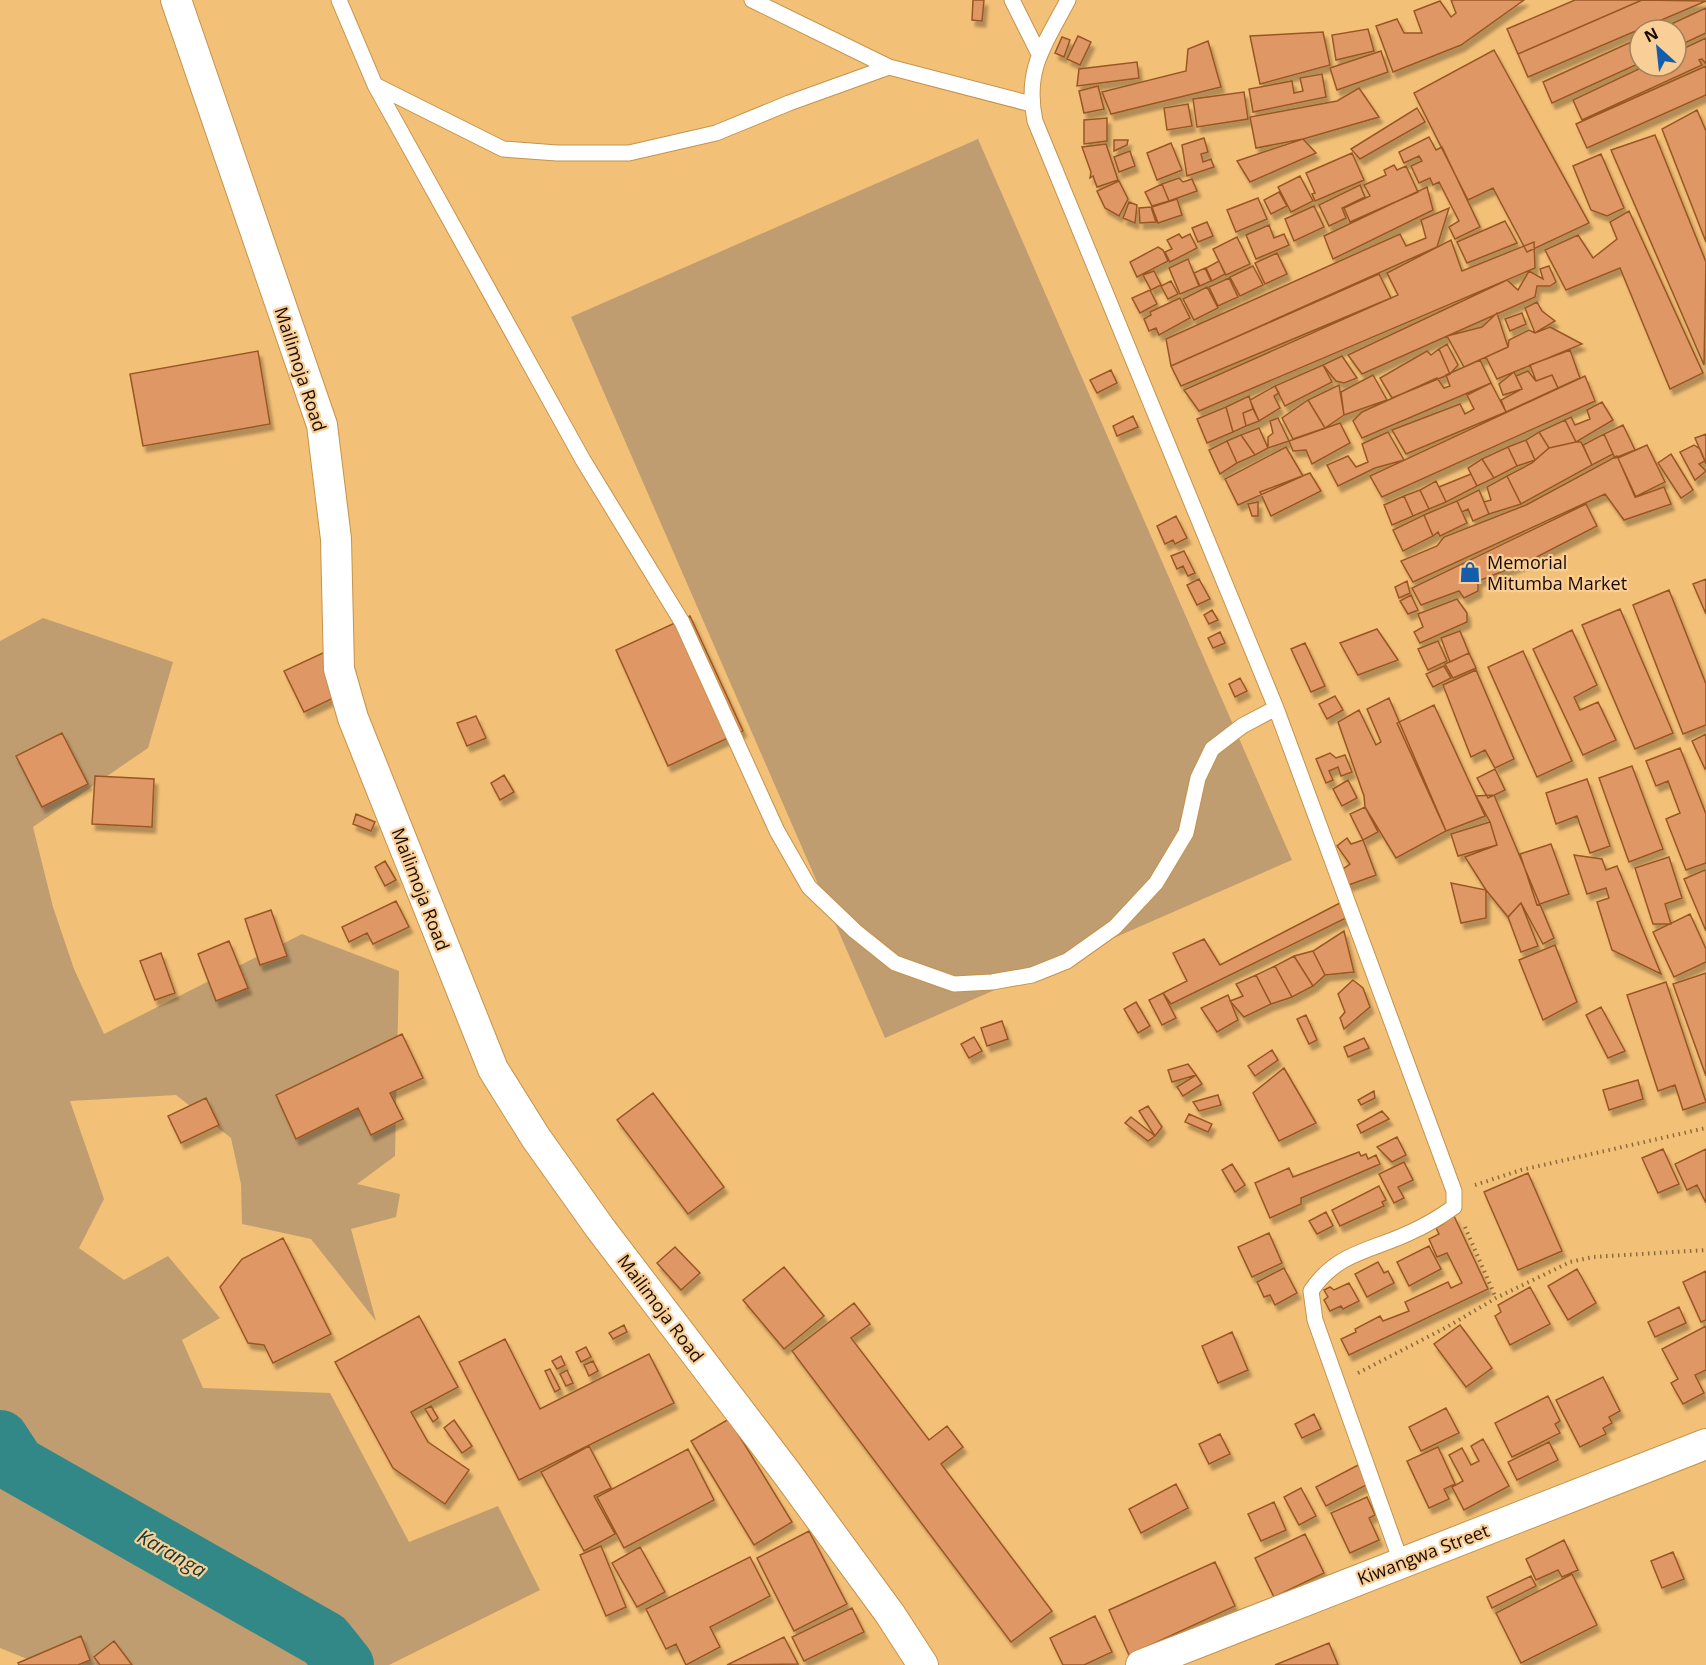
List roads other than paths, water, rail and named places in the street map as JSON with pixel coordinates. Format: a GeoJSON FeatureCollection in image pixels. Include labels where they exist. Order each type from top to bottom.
{"type":"FeatureCollection","features":[{"type":"Feature","properties":{"kind":"street","name":"Mailimoja Road"},"geometry":{"type":"LineString","coordinates":[[176,0],[322,425],[336,539],[339,669],[353,718],[493,1069],[536,1138],[587,1210],[786,1472],[890,1614],[923,1665]]}},
{"type":"Feature","properties":{"kind":"street","name":"Kiwangwa Street"},"geometry":{"type":"LineString","coordinates":[[1141,1665],[1706,1444]]}},
{"type":"Feature","properties":{"kind":"lane"},"geometry":{"type":"LineString","coordinates":[[339,0],[375,85],[583,460],[682,622],[777,831],[809,887],[855,931],[895,963],[954,984],[992,982],[1032,975],[1067,961],[1115,927],[1156,883],[1186,833],[1198,778],[1212,748],[1242,726],[1276,708]]}},
{"type":"Feature","properties":{"kind":"lane"},"geometry":{"type":"LineString","coordinates":[[753,0],[889,67],[1031,104]]}},
{"type":"Feature","properties":{"kind":"lane"},"geometry":{"type":"LineString","coordinates":[[1012,0],[1039,54]]}},
{"type":"Feature","properties":{"kind":"lane"},"geometry":{"type":"LineString","coordinates":[[1068,0],[1039,54],[1032,75],[1031,104],[1035,121],[1276,708],[1454,1191],[1454,1207],[1409,1233],[1346,1257],[1322,1275],[1311,1291],[1315,1320],[1401,1562]]}},
{"type":"Feature","properties":{"kind":"lane"},"geometry":{"type":"LineString","coordinates":[[375,85],[503,149],[557,153],[629,153],[716,133],[789,103],[889,67]]}},
{"type":"Feature","properties":{"kind":"waterway","name":"Karanga"},"geometry":{"type":"LineString","coordinates":[[0,1439],[17,1465],[325,1640],[345,1665]]}},
{"type":"Feature","properties":{"kind":"place","name":"Memorial Mitumba Market"},"geometry":{"type":"Point","coordinates":[1470,572]}}]}
